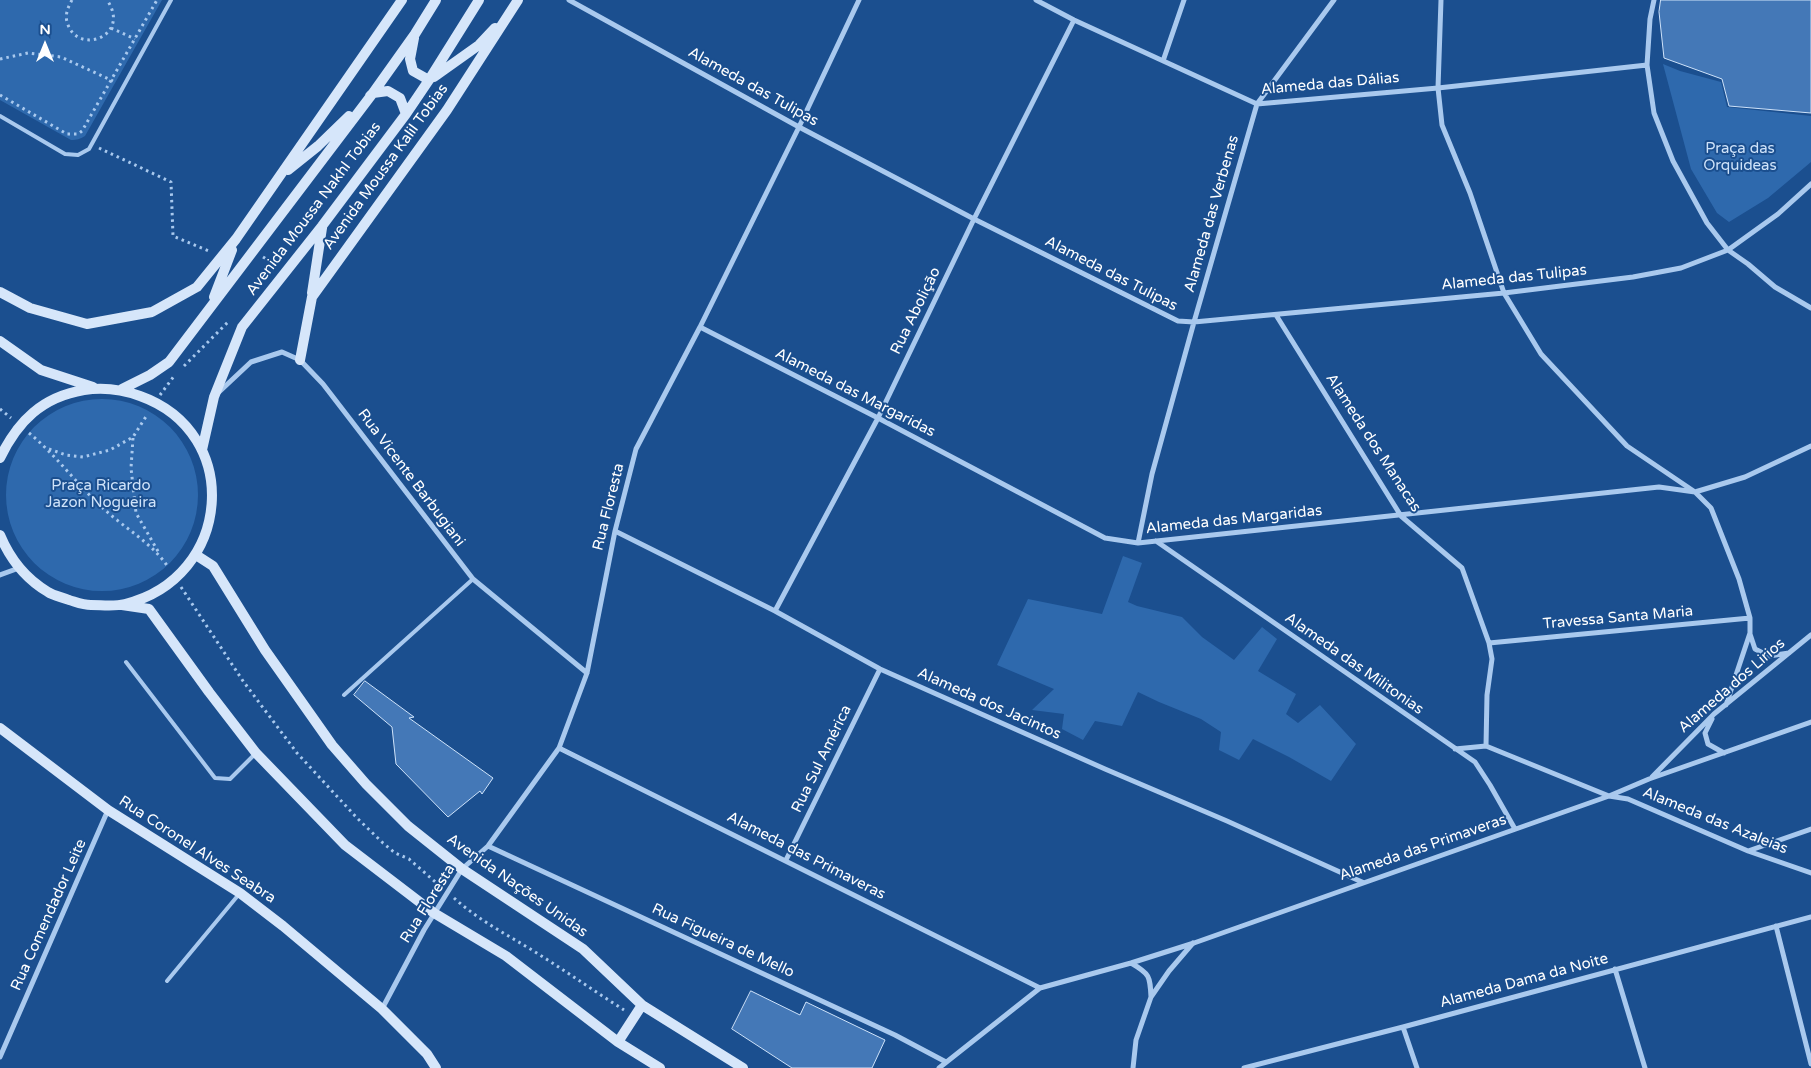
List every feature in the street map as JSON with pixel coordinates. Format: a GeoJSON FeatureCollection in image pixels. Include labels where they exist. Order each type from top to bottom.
{"type":"FeatureCollection","features":[{"type":"Feature","properties":{"kind":"main road"},"geometry":{"type":"LineString","coordinates":[[0,292],[30,308],[87,324],[152,312],[197,287],[236,239],[402,0]]}},
{"type":"Feature","properties":{"kind":"main road","name":"Avenida Moussa Nakhl Tobias"},"geometry":{"type":"LineString","coordinates":[[122,389],[150,375],[169,362],[373,93],[415,34],[436,0]]}},
{"type":"Feature","properties":{"kind":"main road","name":"Avenida Moussa Nakhl Tobias"},"geometry":{"type":"LineString","coordinates":[[202,450],[214,397],[242,327],[322,226],[406,114],[479,0]]}},
{"type":"Feature","properties":{"kind":"main road","name":"Avenida Moussa Kalil Tobias"},"geometry":{"type":"LineString","coordinates":[[300,360],[312,297],[447,110],[518,0]]}},
{"type":"Feature","properties":{"kind":"main road"},"geometry":{"type":"LineString","coordinates":[[415,34],[410,59],[414,71],[429,80],[479,45],[512,10]]}},
{"type":"Feature","properties":{"kind":"main road"},"geometry":{"type":"LineString","coordinates":[[278,178],[318,146],[373,93],[388,92],[400,98],[406,114]]}},
{"type":"Feature","properties":{"kind":"main road"},"geometry":{"type":"LineString","coordinates":[[312,297],[322,226]]}},
{"type":"Feature","properties":{"kind":"main road"},"geometry":{"type":"LineString","coordinates":[[209,309],[236,239]]}},
{"type":"Feature","properties":{"kind":"main road"},"geometry":{"type":"LineString","coordinates":[[0,341],[41,370],[97,388]]}},
{"type":"Feature","properties":{"kind":"main road"},"geometry":{"type":"LineString","coordinates":[[0,458],[10,438],[27,418],[47,402],[71,392],[97,388],[122,389],[156,402],[183,422],[202,450],[211,476],[213,504],[208,530],[196,555],[182,573],[164,588],[144,598],[122,605]]}},
{"type":"Feature","properties":{"kind":"main road"},"geometry":{"type":"LineString","coordinates":[[0,535],[6,549],[19,568],[48,592],[84,605],[122,605],[149,609],[256,753],[345,845],[434,913],[506,956],[618,1042],[660,1068]]}},
{"type":"Feature","properties":{"kind":"main road","name":"Avenida Nações Unidas"},"geometry":{"type":"LineString","coordinates":[[196,555],[213,566],[265,650],[332,746],[366,784],[408,826],[462,869],[584,950],[642,1005],[743,1068]]}},
{"type":"Feature","properties":{"kind":"main road","name":"Rua Coronel Alves Seabra"},"geometry":{"type":"LineString","coordinates":[[0,728],[108,810],[240,893],[283,926],[382,1009],[427,1054],[436,1068]]}},
{"type":"Feature","properties":{"kind":"main road"},"geometry":{"type":"LineString","coordinates":[[618,1042],[642,1005]]}},
{"type":"Feature","properties":{"kind":"street","name":"Alameda das Tulipas"},"geometry":{"type":"LineString","coordinates":[[570,0],[799,127],[974,219],[1178,321],[1194,322],[1276,315],[1504,293],[1633,277],[1681,268],[1728,250],[1778,214],[1811,184]]}},
{"type":"Feature","properties":{"kind":"street","name":"Rua Floresta"},"geometry":{"type":"LineString","coordinates":[[382,1009],[434,913],[462,869],[488,846],[559,748],[587,673],[614,531],[636,449],[700,327],[799,127],[859,0]]}},
{"type":"Feature","properties":{"kind":"street","name":"Alameda das Dálias"},"geometry":{"type":"LineString","coordinates":[[1036,0],[1074,20],[1257,104],[1438,88],[1647,66]]}},
{"type":"Feature","properties":{"kind":"street"},"geometry":{"type":"LineString","coordinates":[[1164,61],[1184,0]]}},
{"type":"Feature","properties":{"kind":"street","name":"Alameda das Verbenas"},"geometry":{"type":"LineString","coordinates":[[1138,543],[1152,474],[1257,104],[1334,0]]}},
{"type":"Feature","properties":{"kind":"street"},"geometry":{"type":"LineString","coordinates":[[1441,0],[1438,88],[1442,125],[1470,193],[1504,293],[1541,354],[1628,446],[1695,492],[1711,508],[1739,579],[1750,618],[1750,634],[1726,705]]}},
{"type":"Feature","properties":{"kind":"street"},"geometry":{"type":"LineString","coordinates":[[1654,0],[1650,19],[1647,66],[1654,113],[1673,161],[1707,224],[1728,250],[1775,287],[1811,308]]}},
{"type":"Feature","properties":{"kind":"street","name":"Rua Abolição"},"geometry":{"type":"LineString","coordinates":[[775,611],[878,418],[974,219],[1074,20]]}},
{"type":"Feature","properties":{"kind":"street","name":"Alameda dos Manacas"},"geometry":{"type":"LineString","coordinates":[[1276,315],[1401,516],[1462,568],[1489,643],[1492,659],[1486,695],[1486,746]]}},
{"type":"Feature","properties":{"kind":"street","name":"Alameda das Margaridas"},"geometry":{"type":"LineString","coordinates":[[700,327],[878,418],[1105,538],[1138,543],[1659,487],[1695,492],[1746,476],[1811,446]]}},
{"type":"Feature","properties":{"kind":"street"},"geometry":{"type":"LineString","coordinates":[[214,397],[251,362],[282,352],[300,360]]}},
{"type":"Feature","properties":{"kind":"street","name":"Rua Vicente Barbugiani"},"geometry":{"type":"LineString","coordinates":[[300,360],[323,384],[473,579],[587,673]]}},
{"type":"Feature","properties":{"kind":"street","name":"Alameda dos Jacintos"},"geometry":{"type":"LineString","coordinates":[[614,531],[775,611],[880,668],[1362,882]]}},
{"type":"Feature","properties":{"kind":"street","name":"Alameda das Militonias"},"geometry":{"type":"LineString","coordinates":[[1156,541],[1475,762],[1515,829]]}},
{"type":"Feature","properties":{"kind":"street"},"geometry":{"type":"LineString","coordinates":[[0,575],[19,568]]}},
{"type":"Feature","properties":{"kind":"street","name":"Travessa Santa Maria"},"geometry":{"type":"LineString","coordinates":[[1489,643],[1750,618]]}},
{"type":"Feature","properties":{"kind":"street"},"geometry":{"type":"LineString","coordinates":[[1750,634],[1755,648],[1769,656],[1790,653]]}},
{"type":"Feature","properties":{"kind":"street","name":"Alameda dos Lirios"},"geometry":{"type":"LineString","coordinates":[[1649,779],[1714,714],[1811,635]]}},
{"type":"Feature","properties":{"kind":"street","name":"Rua Sul América"},"geometry":{"type":"LineString","coordinates":[[786,860],[880,668]]}},
{"type":"Feature","properties":{"kind":"street"},"geometry":{"type":"LineString","coordinates":[[1714,714],[1705,733],[1708,744],[1724,753]]}},
{"type":"Feature","properties":{"kind":"street","name":"Alameda das Primaveras"},"geometry":{"type":"LineString","coordinates":[[938,1068],[1040,988],[1131,963],[1194,943],[1609,796],[1649,779],[1811,722]]}},
{"type":"Feature","properties":{"kind":"street"},"geometry":{"type":"LineString","coordinates":[[1455,749],[1486,746],[1609,796]]}},
{"type":"Feature","properties":{"kind":"street","name":"Alameda das Primaveras"},"geometry":{"type":"LineString","coordinates":[[559,748],[1040,988]]}},
{"type":"Feature","properties":{"kind":"street","name":"Alameda das Azaleias"},"geometry":{"type":"LineString","coordinates":[[1609,796],[1628,799],[1748,851],[1811,873]]}},
{"type":"Feature","properties":{"kind":"street","name":"Rua Comendador Leite"},"geometry":{"type":"LineString","coordinates":[[0,1056],[108,810]]}},
{"type":"Feature","properties":{"kind":"street"},"geometry":{"type":"LineString","coordinates":[[1748,851],[1811,828]]}},
{"type":"Feature","properties":{"kind":"street","name":"Rua Figueira de Mello"},"geometry":{"type":"LineString","coordinates":[[488,846],[886,1031],[946,1062]]}},
{"type":"Feature","properties":{"kind":"street","name":"Alameda Dama da Noite"},"geometry":{"type":"LineString","coordinates":[[1244,1068],[1404,1027],[1811,917]]}},
{"type":"Feature","properties":{"kind":"street"},"geometry":{"type":"LineString","coordinates":[[1776,926],[1811,1064]]}},
{"type":"Feature","properties":{"kind":"street"},"geometry":{"type":"LineString","coordinates":[[1133,1068],[1136,1040],[1151,997],[1169,971],[1194,943]]}},
{"type":"Feature","properties":{"kind":"street"},"geometry":{"type":"LineString","coordinates":[[1131,963],[1144,970],[1150,979],[1151,997]]}},
{"type":"Feature","properties":{"kind":"street"},"geometry":{"type":"LineString","coordinates":[[1615,969],[1645,1068]]}},
{"type":"Feature","properties":{"kind":"street"},"geometry":{"type":"LineString","coordinates":[[1404,1027],[1417,1068]]}},
{"type":"Feature","properties":{"kind":"lane"},"geometry":{"type":"LineString","coordinates":[[0,116],[65,154],[78,155],[89,149],[171,0]]}},
{"type":"Feature","properties":{"kind":"lane"},"geometry":{"type":"LineString","coordinates":[[344,695],[473,579]]}},
{"type":"Feature","properties":{"kind":"lane"},"geometry":{"type":"LineString","coordinates":[[126,662],[216,778],[230,779],[256,753]]}},
{"type":"Feature","properties":{"kind":"lane"},"geometry":{"type":"LineString","coordinates":[[167,981],[240,893]]}},
{"type":"Feature","properties":{"kind":"path"},"geometry":{"type":"LineString","coordinates":[[72,0],[67,8],[66,18],[68,27],[79,38],[94,40],[103,37],[111,28],[114,19],[114,12],[107,0]]}},
{"type":"Feature","properties":{"kind":"path"},"geometry":{"type":"LineString","coordinates":[[0,96],[67,134],[78,134],[82,131],[157,0]]}},
{"type":"Feature","properties":{"kind":"path"},"geometry":{"type":"LineString","coordinates":[[111,28],[135,39]]}},
{"type":"Feature","properties":{"kind":"path"},"geometry":{"type":"LineString","coordinates":[[0,59],[28,53],[60,57],[112,80]]}},
{"type":"Feature","properties":{"kind":"path"},"geometry":{"type":"LineString","coordinates":[[91,145],[171,182],[173,236],[209,251]]}},
{"type":"Feature","properties":{"kind":"path"},"geometry":{"type":"LineString","coordinates":[[133,437],[131,468],[136,513],[160,555]]}},
{"type":"Feature","properties":{"kind":"green space"},"geometry":{"type":"Polygon","coordinates":[[[0,0],[162,0],[85,136],[71,140],[0,100],[0,0]]]}},
{"type":"Feature","properties":{"kind":"green space","name":"Praça das Orquideas"},"geometry":{"type":"Polygon","coordinates":[[[1663,64],[1680,71],[1721,82],[1727,107],[1811,116],[1811,162],[1768,198],[1729,222],[1717,213],[1691,169],[1663,64]]]}},
{"type":"Feature","properties":{"kind":"green space","name":"Praça Ricardo Jazon Nogueira"},"geometry":{"type":"Polygon","coordinates":[[[102,399],[130,403],[155,415],[170,427],[182,442],[194,467],[198,495],[194,523],[182,548],[170,563],[155,575],[130,587],[102,591],[74,587],[49,575],[34,563],[22,548],[10,523],[6,495],[10,467],[22,442],[34,427],[49,415],[74,403],[102,399]]]}},
{"type":"Feature","properties":{"kind":"green space"},"geometry":{"type":"Polygon","coordinates":[[[1123,556],[1142,563],[1128,602],[1182,617],[1202,637],[1234,660],[1262,627],[1277,639],[1258,671],[1296,694],[1286,714],[1298,723],[1320,705],[1356,744],[1331,781],[1253,739],[1239,760],[1219,750],[1221,732],[1201,719],[1138,692],[1122,726],[1095,721],[1083,740],[1062,729],[1064,714],[1032,710],[1054,689],[997,665],[1028,599],[1102,614],[1123,556]]]}},
{"type":"Feature","properties":{"kind":"building"},"geometry":{"type":"Polygon","coordinates":[[[1661,0],[1811,0],[1811,113],[1729,106],[1722,79],[1664,58],[1659,12],[1661,0]]]}},
{"type":"Feature","properties":{"kind":"building"},"geometry":{"type":"Polygon","coordinates":[[[365,681],[414,717],[409,718],[493,778],[482,794],[480,791],[448,817],[396,764],[392,727],[354,695],[365,681]]]}},
{"type":"Feature","properties":{"kind":"building"},"geometry":{"type":"Polygon","coordinates":[[[751,991],[800,1015],[806,1002],[885,1040],[872,1068],[792,1068],[732,1029],[751,991]]]}}]}
